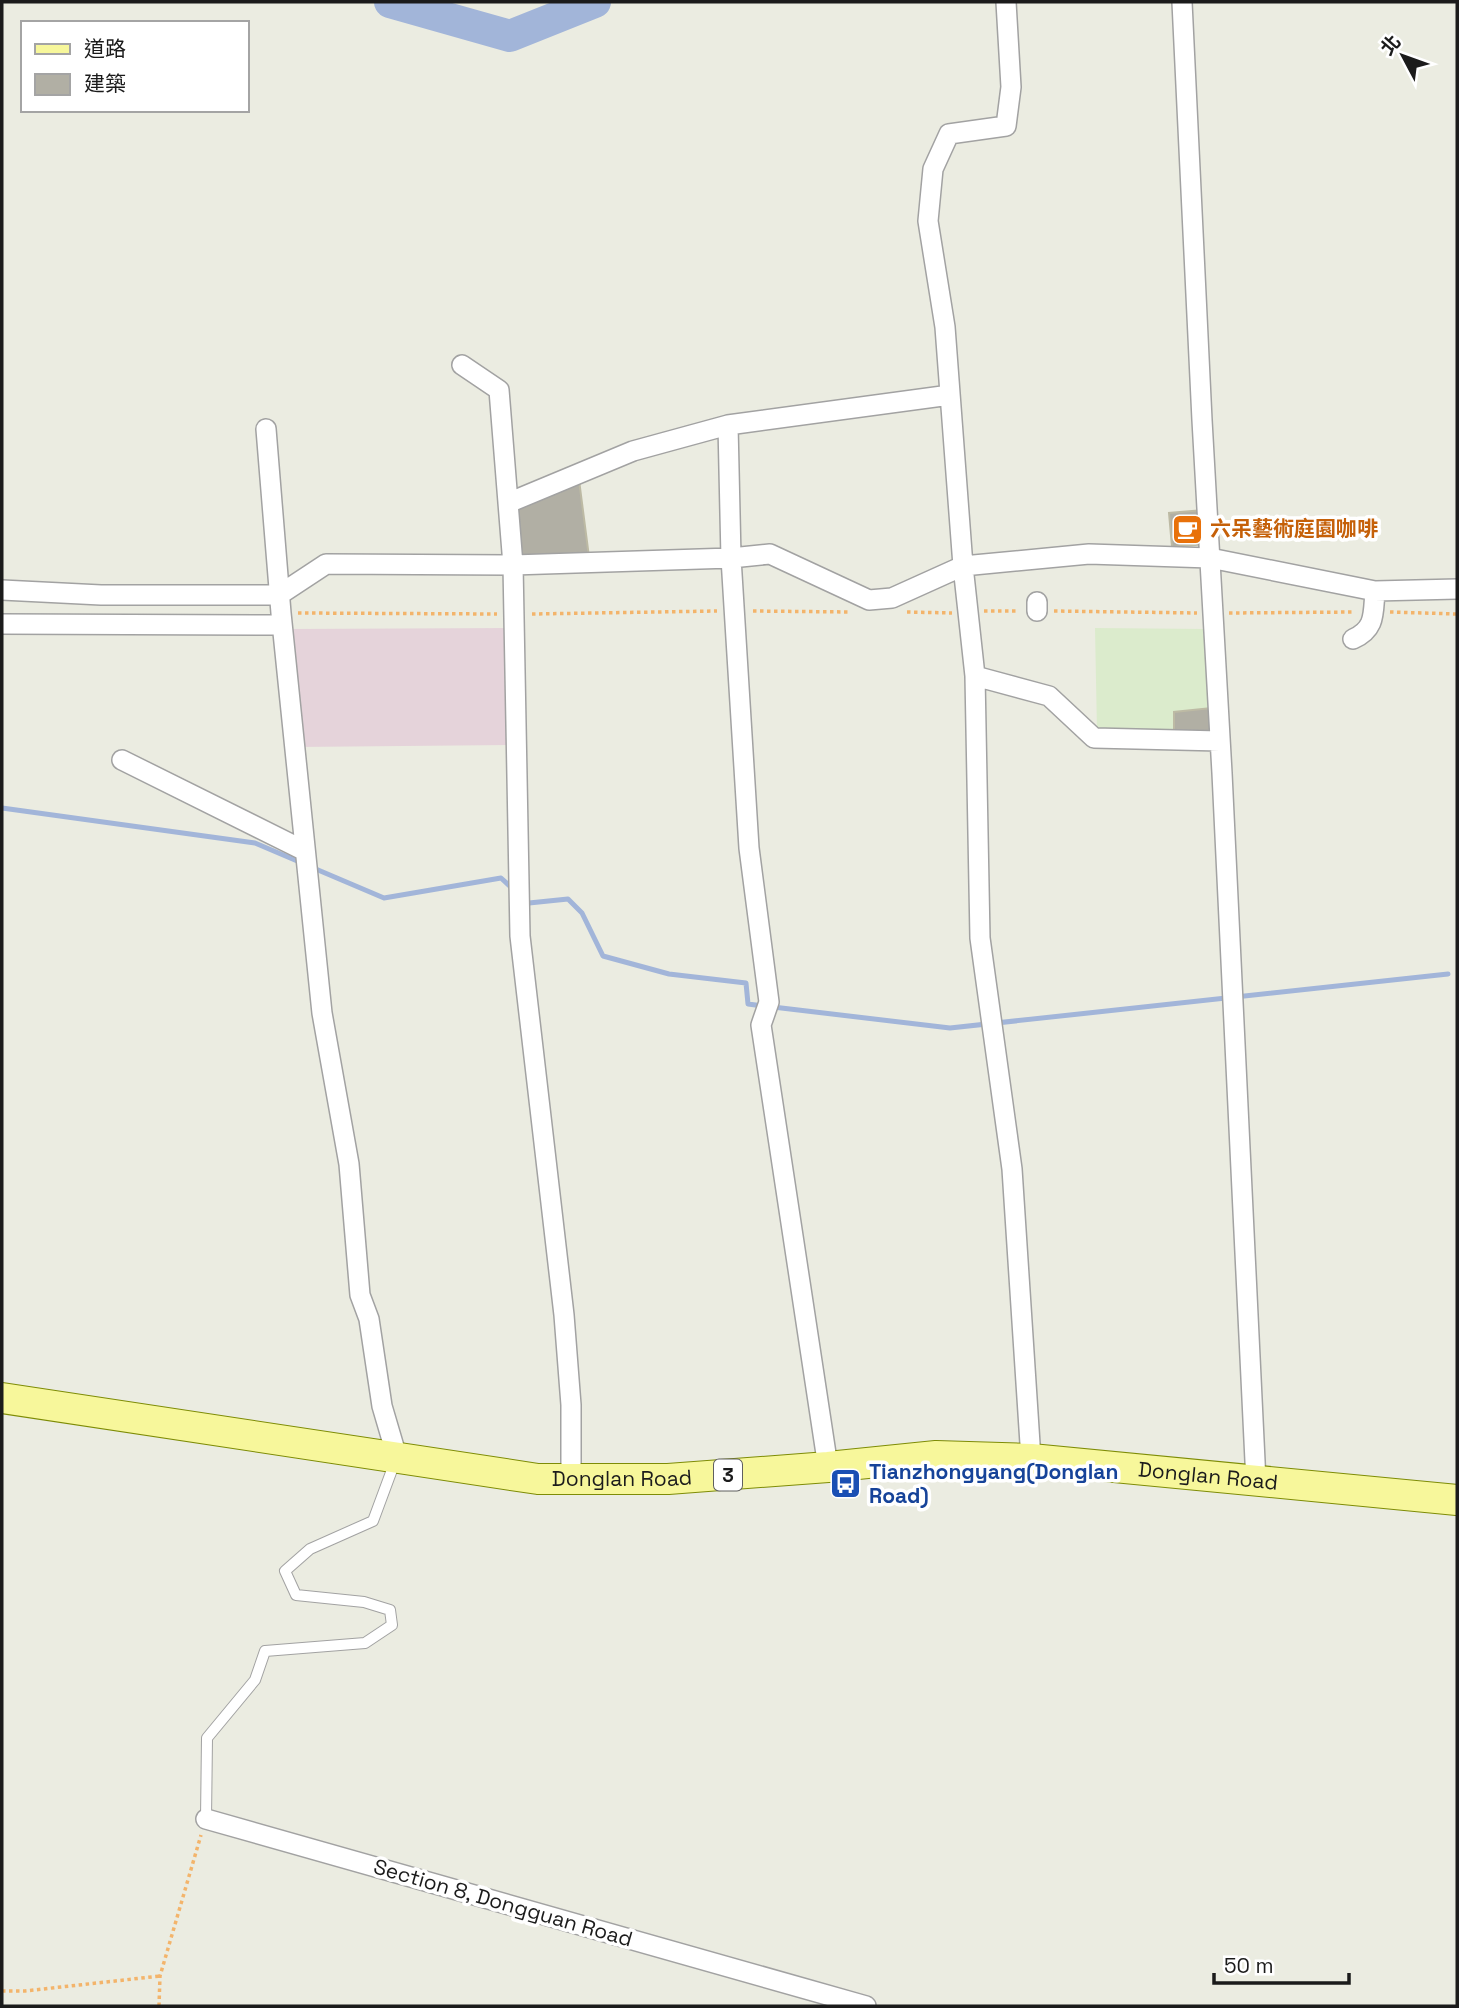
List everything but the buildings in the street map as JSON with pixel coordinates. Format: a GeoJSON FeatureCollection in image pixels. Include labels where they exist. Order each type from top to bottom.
{"type":"FeatureCollection","features":[{"type":"Feature","properties":{"kind":"main road","name":"Donglan Road"},"geometry":{"type":"LineString","coordinates":[[2,1398],[538,1479],[668,1479],[828,1467],[936,1455],[1031,1459],[1457,1500]]}},
{"type":"Feature","properties":{"kind":"street"},"geometry":{"type":"LineString","coordinates":[[1006,2],[1011,87],[1006,126],[949,134],[933,169],[928,221],[945,327],[963,566],[975,676],[980,938],[1012,1168],[1031,1459]]}},
{"type":"Feature","properties":{"kind":"street"},"geometry":{"type":"LineString","coordinates":[[1182,2],[1256,1482]]}},
{"type":"Feature","properties":{"kind":"street"},"geometry":{"type":"LineString","coordinates":[[462,365],[499,390],[515,614],[520,936],[564,1315],[571,1405],[571,1480]]}},
{"type":"Feature","properties":{"kind":"street"},"geometry":{"type":"LineString","coordinates":[[508,503],[633,451],[728,425],[950,395]]}},
{"type":"Feature","properties":{"kind":"street"},"geometry":{"type":"LineString","coordinates":[[728,425],[731,558],[749,848],[769,1002],[761,1025],[828,1467]]}},
{"type":"Feature","properties":{"kind":"street"},"geometry":{"type":"LineString","coordinates":[[266,429],[281,611],[322,1013],[349,1164],[360,1295],[369,1319],[382,1406],[397,1457]]}},
{"type":"Feature","properties":{"kind":"street"},"geometry":{"type":"LineString","coordinates":[[2,624],[281,611],[326,564],[513,565],[731,558],[770,554],[869,600],[891,598],[963,566],[1088,554],[1210,558],[1375,591],[1457,589]]}},
{"type":"Feature","properties":{"kind":"street"},"geometry":{"type":"LineString","coordinates":[[2,590],[101,603],[281,611]]}},
{"type":"Feature","properties":{"kind":"street"},"geometry":{"type":"LineString","coordinates":[[1353,639],[1363,635],[1371,625],[1375,591]]}},
{"type":"Feature","properties":{"kind":"street"},"geometry":{"type":"LineString","coordinates":[[975,676],[1049,695],[1094,738],[1220,741]]}},
{"type":"Feature","properties":{"kind":"street"},"geometry":{"type":"LineString","coordinates":[[121,760],[305,851]]}},
{"type":"Feature","properties":{"kind":"street","name":"Section 8, Dongguan Road"},"geometry":{"type":"LineString","coordinates":[[206,1819],[866,2006]]}},
{"type":"Feature","properties":{"kind":"street","name":"Section 8, Dongguan Road"},"geometry":{"type":"LineString","coordinates":[[800,1987],[846,2006]]}},
{"type":"Feature","properties":{"kind":"lane"},"geometry":{"type":"LineString","coordinates":[[206,1819],[207,1738],[256,1680],[265,1651],[365,1643],[393,1625],[390,1610],[364,1602],[296,1595],[285,1571],[310,1549],[373,1521],[397,1457]]}},
{"type":"Feature","properties":{"kind":"path"},"geometry":{"type":"LineString","coordinates":[[281,611],[515,614],[857,612]]}},
{"type":"Feature","properties":{"kind":"path"},"geometry":{"type":"LineString","coordinates":[[898,612],[952,613]]}},
{"type":"Feature","properties":{"kind":"path"},"geometry":{"type":"LineString","coordinates":[[159,2006],[160,1976],[206,1819]]}},
{"type":"Feature","properties":{"kind":"path"},"geometry":{"type":"LineString","coordinates":[[2,1991],[25,1992],[160,1976]]}},
{"type":"Feature","properties":{"kind":"shaded area"},"geometry":{"type":"Polygon","coordinates":[[[511,628],[513,745],[297,747],[287,629],[511,628]]]}},
{"type":"Feature","properties":{"kind":"green space"},"geometry":{"type":"Polygon","coordinates":[[[1095,628],[1207,629],[1211,708],[1174,712],[1174,734],[1097,732],[1095,628]]]}},
{"type":"Feature","properties":{"kind":"waterway"},"geometry":{"type":"LineString","coordinates":[[390,2],[510,36],[595,2]]}},
{"type":"Feature","properties":{"kind":"waterway"},"geometry":{"type":"LineString","coordinates":[[2,808],[255,843],[302,863]]}},
{"type":"Feature","properties":{"kind":"waterway"},"geometry":{"type":"LineString","coordinates":[[311,867],[384,898],[501,878],[513,889]]}},
{"type":"Feature","properties":{"kind":"waterway"},"geometry":{"type":"LineString","coordinates":[[526,900],[529,903],[568,899],[582,913],[603,956],[669,974],[746,983],[748,1004],[763,1006]]}},
{"type":"Feature","properties":{"kind":"waterway"},"geometry":{"type":"LineString","coordinates":[[773,1007],[950,1028],[1448,974]]}},
{"type":"Feature","properties":{"kind":"place","name":"六呆藝術庭園咖啡"},"geometry":{"type":"Point","coordinates":[1187,529]}},
{"type":"Feature","properties":{"kind":"place","name":"Tianzhongyang(Donglan Road)"},"geometry":{"type":"Point","coordinates":[846,1484]}}]}
